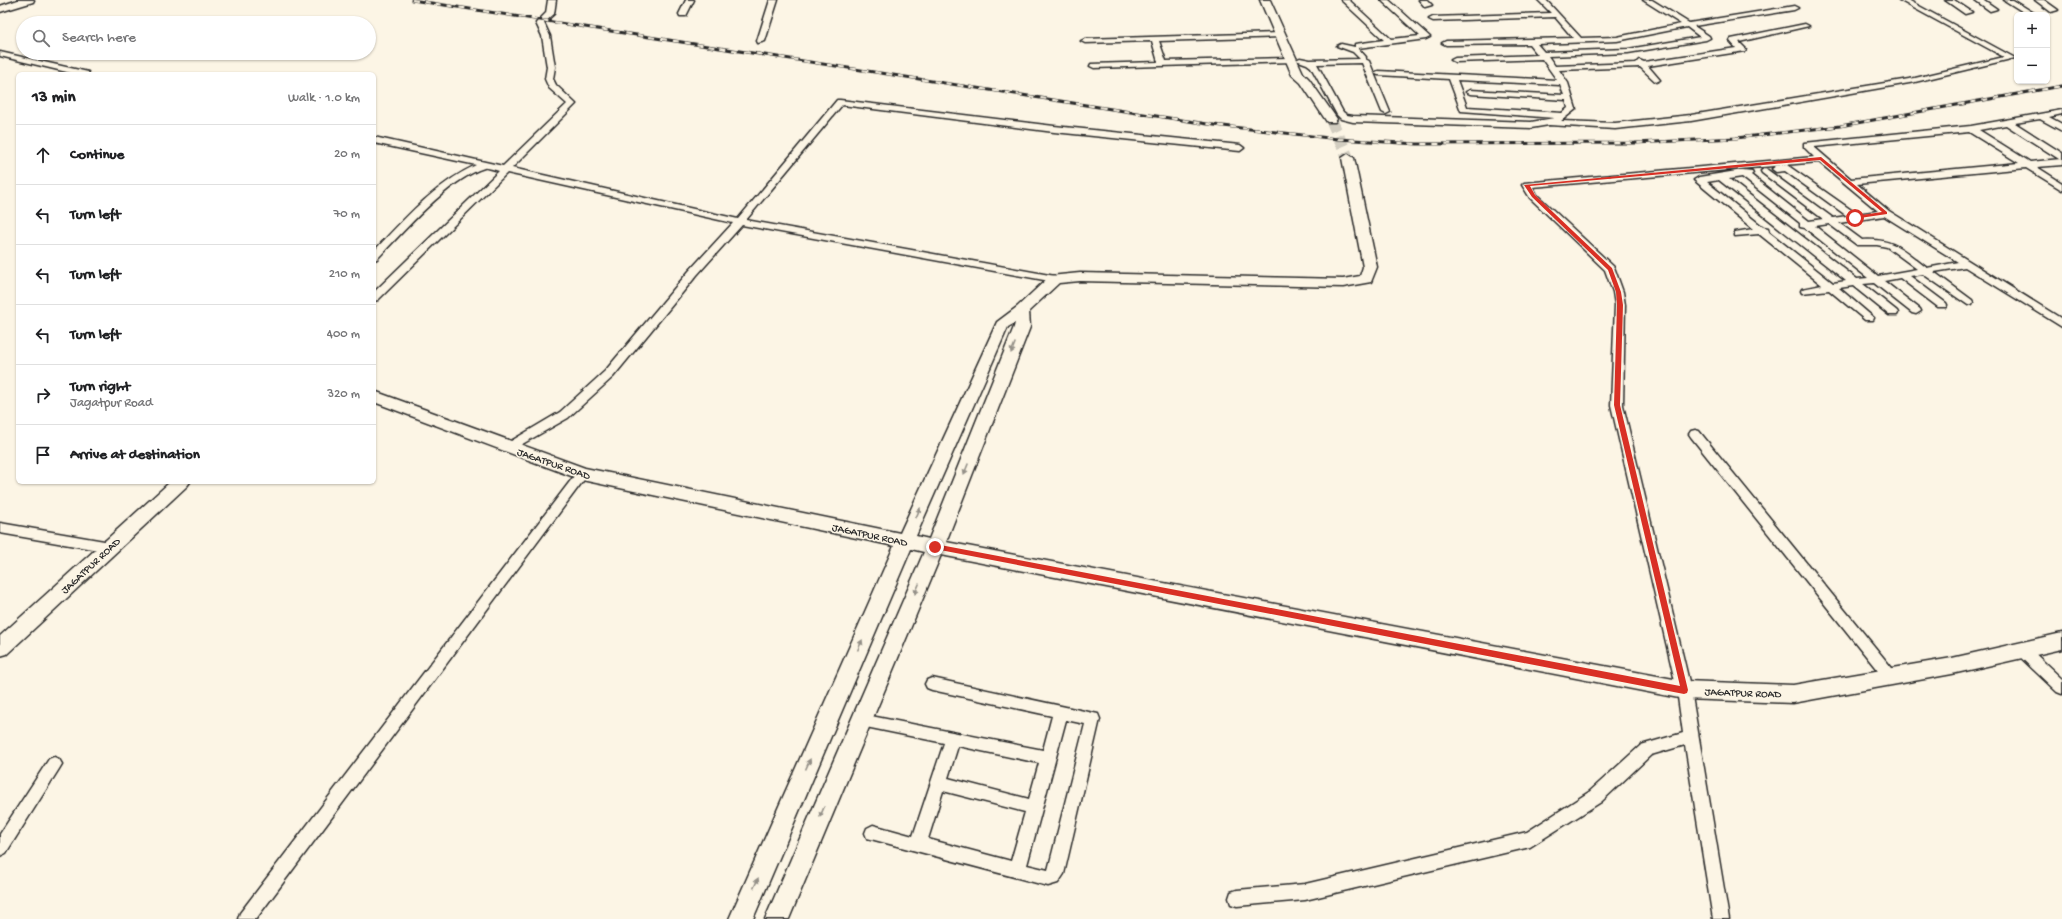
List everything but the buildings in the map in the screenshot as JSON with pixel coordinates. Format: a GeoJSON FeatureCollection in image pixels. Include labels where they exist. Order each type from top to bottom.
{"type":"FeatureCollection","features":[{"type":"Feature","properties":{"kind":"street"},"geometry":{"type":"LineString","coordinates":[[0,8],[23,0]]}},
{"type":"Feature","properties":{"kind":"street"},"geometry":{"type":"LineString","coordinates":[[0,8],[28,0]]}},
{"type":"Feature","properties":{"kind":"street"},"geometry":{"type":"LineString","coordinates":[[376,296],[572,104],[552,86],[549,79],[551,67],[546,36],[540,23],[550,14],[552,0]]}},
{"type":"Feature","properties":{"kind":"street"},"geometry":{"type":"LineString","coordinates":[[683,14],[690,0]]}},
{"type":"Feature","properties":{"kind":"street"},"geometry":{"type":"LineString","coordinates":[[761,41],[774,0]]}},
{"type":"Feature","properties":{"kind":"street"},"geometry":{"type":"LineString","coordinates":[[1265,0],[1280,35],[1344,117],[1364,120],[1531,125],[1550,123],[1615,126],[1691,118],[1915,80],[2012,58],[1903,0]]}},
{"type":"Feature","properties":{"kind":"street"},"geometry":{"type":"LineString","coordinates":[[1276,0],[1300,60],[1298,75],[1305,81],[1331,119]]}},
{"type":"Feature","properties":{"kind":"street"},"geometry":{"type":"LineString","coordinates":[[1345,0],[1390,42]]}},
{"type":"Feature","properties":{"kind":"street"},"geometry":{"type":"LineString","coordinates":[[1358,46],[1426,37],[1385,0]]}},
{"type":"Feature","properties":{"kind":"street"},"geometry":{"type":"LineString","coordinates":[[1542,0],[1579,40]]}},
{"type":"Feature","properties":{"kind":"street"},"geometry":{"type":"LineString","coordinates":[[1455,60],[1628,51],[1706,38],[1647,0]]}},
{"type":"Feature","properties":{"kind":"street"},"geometry":{"type":"LineString","coordinates":[[1949,0],[1968,12]]}},
{"type":"Feature","properties":{"kind":"street"},"geometry":{"type":"LineString","coordinates":[[1979,0],[1993,9]]}},
{"type":"Feature","properties":{"kind":"street"},"geometry":{"type":"LineString","coordinates":[[2008,0],[2028,12]]}},
{"type":"Feature","properties":{"kind":"street"},"geometry":{"type":"LineString","coordinates":[[2039,0],[2054,10]]}},
{"type":"Feature","properties":{"kind":"street"},"geometry":{"type":"LineString","coordinates":[[1446,43],[1617,40],[1688,25],[1794,8]]}},
{"type":"Feature","properties":{"kind":"street"},"geometry":{"type":"LineString","coordinates":[[1432,19],[1557,15]]}},
{"type":"Feature","properties":{"kind":"street"},"geometry":{"type":"LineString","coordinates":[[1554,68],[1642,65],[1742,49],[1734,41],[1805,26]]}},
{"type":"Feature","properties":{"kind":"street"},"geometry":{"type":"LineString","coordinates":[[1085,41],[1280,35]]}},
{"type":"Feature","properties":{"kind":"street"},"geometry":{"type":"LineString","coordinates":[[1155,39],[1163,64]]}},
{"type":"Feature","properties":{"kind":"street"},"geometry":{"type":"LineString","coordinates":[[1617,40],[1656,80]]}},
{"type":"Feature","properties":{"kind":"street"},"geometry":{"type":"LineString","coordinates":[[1531,42],[1554,68],[1564,83],[1570,98],[1572,108],[1564,116],[1550,123]]}},
{"type":"Feature","properties":{"kind":"street"},"geometry":{"type":"LineString","coordinates":[[1341,46],[1356,50],[1365,61],[1386,112]]}},
{"type":"Feature","properties":{"kind":"street"},"geometry":{"type":"LineString","coordinates":[[0,54],[16,58]]}},
{"type":"Feature","properties":{"kind":"street"},"geometry":{"type":"LineString","coordinates":[[26,60],[76,72]]}},
{"type":"Feature","properties":{"kind":"street"},"geometry":{"type":"LineString","coordinates":[[1094,66],[1300,60],[1365,61]]}},
{"type":"Feature","properties":{"kind":"street"},"geometry":{"type":"LineString","coordinates":[[1378,73],[1564,83]]}},
{"type":"Feature","properties":{"kind":"street"},"geometry":{"type":"LineString","coordinates":[[1452,77],[1468,122]]}},
{"type":"Feature","properties":{"kind":"street"},"geometry":{"type":"LineString","coordinates":[[1470,92],[1570,98]]}},
{"type":"Feature","properties":{"kind":"street"},"geometry":{"type":"LineString","coordinates":[[510,447],[564,415],[609,374],[693,273],[740,222],[840,102],[1054,129],[1240,148]]}},
{"type":"Feature","properties":{"kind":"street"},"geometry":{"type":"LineString","coordinates":[[1464,109],[1564,116]]}},
{"type":"Feature","properties":{"kind":"street"},"geometry":{"type":"LineString","coordinates":[[2062,112],[1971,129],[1807,145],[1821,159],[1886,213],[2062,324]]}},
{"type":"Feature","properties":{"kind":"street"},"geometry":{"type":"LineString","coordinates":[[2041,116],[2062,128]]}},
{"type":"Feature","properties":{"kind":"street"},"geometry":{"type":"LineString","coordinates":[[2007,122],[2062,157]]}},
{"type":"Feature","properties":{"kind":"street"},"geometry":{"type":"LineString","coordinates":[[1971,129],[2062,187]]}},
{"type":"Feature","properties":{"kind":"street"},"geometry":{"type":"LineString","coordinates":[[376,140],[740,222],[1055,278],[1080,277],[1343,283],[1366,279],[1370,267],[1348,158]]}},
{"type":"Feature","properties":{"kind":"street"},"geometry":{"type":"LineString","coordinates":[[1721,919],[1684,690],[1617,405],[1620,305],[1618,292],[1610,269],[1533,196],[1527,185],[1821,159]]}},
{"type":"Feature","properties":{"kind":"street"},"geometry":{"type":"LineString","coordinates":[[1850,182],[2062,162]]}},
{"type":"Feature","properties":{"kind":"street"},"geometry":{"type":"LineString","coordinates":[[376,255],[410,218],[458,177],[484,165]]}},
{"type":"Feature","properties":{"kind":"street"},"geometry":{"type":"LineString","coordinates":[[1855,218],[1787,168],[1699,180],[1869,318]]}},
{"type":"Feature","properties":{"kind":"street"},"geometry":{"type":"LineString","coordinates":[[1765,170],[1860,243],[1877,242],[1890,245],[1968,302]]}},
{"type":"Feature","properties":{"kind":"street"},"geometry":{"type":"LineString","coordinates":[[1743,174],[1916,311]]}},
{"type":"Feature","properties":{"kind":"street"},"geometry":{"type":"LineString","coordinates":[[1722,177],[1893,313]]}},
{"type":"Feature","properties":{"kind":"street"},"geometry":{"type":"LineString","coordinates":[[1738,234],[1886,213]]}},
{"type":"Feature","properties":{"kind":"street"},"geometry":{"type":"LineString","coordinates":[[1806,290],[1966,264]]}},
{"type":"Feature","properties":{"kind":"street"},"geometry":{"type":"LineString","coordinates":[[1902,275],[1942,305]]}},
{"type":"Feature","properties":{"kind":"street"},"geometry":{"type":"LineString","coordinates":[[741,919],[905,541],[1002,325],[1022,310],[1055,278]]}},
{"type":"Feature","properties":{"kind":"street"},"geometry":{"type":"LineString","coordinates":[[777,919],[935,547],[1022,327],[1022,310]]}},
{"type":"Feature","properties":{"kind":"street"},"geometry":{"type":"LineString","coordinates":[[973,389],[995,394]]}},
{"type":"Feature","properties":{"kind":"street","name":"JAGATPUR ROAD"},"geometry":{"type":"LineString","coordinates":[[376,397],[582,474],[935,547],[1684,690],[1793,694],[1952,666],[2062,641]]}},
{"type":"Feature","properties":{"kind":"street"},"geometry":{"type":"LineString","coordinates":[[1695,434],[1890,677]]}},
{"type":"Feature","properties":{"kind":"street"},"geometry":{"type":"LineString","coordinates":[[246,919],[582,474]]}},
{"type":"Feature","properties":{"kind":"street","name":"JAGATPUR ROAD"},"geometry":{"type":"LineString","coordinates":[[0,648],[179,484]]}},
{"type":"Feature","properties":{"kind":"street"},"geometry":{"type":"LineString","coordinates":[[0,528],[110,547]]}},
{"type":"Feature","properties":{"kind":"street"},"geometry":{"type":"LineString","coordinates":[[2022,650],[2062,688]]}},
{"type":"Feature","properties":{"kind":"street"},"geometry":{"type":"LineString","coordinates":[[873,833],[1048,878],[1052,878],[1056,874],[1093,719],[932,684]]}},
{"type":"Feature","properties":{"kind":"street"},"geometry":{"type":"LineString","coordinates":[[1017,870],[1061,712]]}},
{"type":"Feature","properties":{"kind":"street"},"geometry":{"type":"LineString","coordinates":[[861,720],[1048,758]]}},
{"type":"Feature","properties":{"kind":"street"},"geometry":{"type":"LineString","coordinates":[[1237,898],[1305,892],[1530,839],[1595,797],[1646,750],[1692,737]]}},
{"type":"Feature","properties":{"kind":"street"},"geometry":{"type":"LineString","coordinates":[[918,844],[953,739]]}},
{"type":"Feature","properties":{"kind":"street"},"geometry":{"type":"LineString","coordinates":[[0,848],[54,764]]}},
{"type":"Feature","properties":{"kind":"street"},"geometry":{"type":"LineString","coordinates":[[938,783],[1034,807]]}},
{"type":"Feature","properties":{"kind":"tunnel"},"geometry":{"type":"LineString","coordinates":[[1331,119],[1348,158]]}},
{"type":"Feature","properties":{"kind":"railway"},"geometry":{"type":"LineString","coordinates":[[412,0],[1214,125],[1338,139],[1417,144],[1635,143],[1736,138],[1840,126],[2062,86]]}},
{"type":"Feature","properties":{"kind":"route"},"geometry":{"type":"LineString","coordinates":[[935,547],[1684,690],[1617,405],[1620,305],[1618,292],[1610,269],[1533,196],[1527,185],[1821,159],[1886,213],[1855,218]]}}]}
